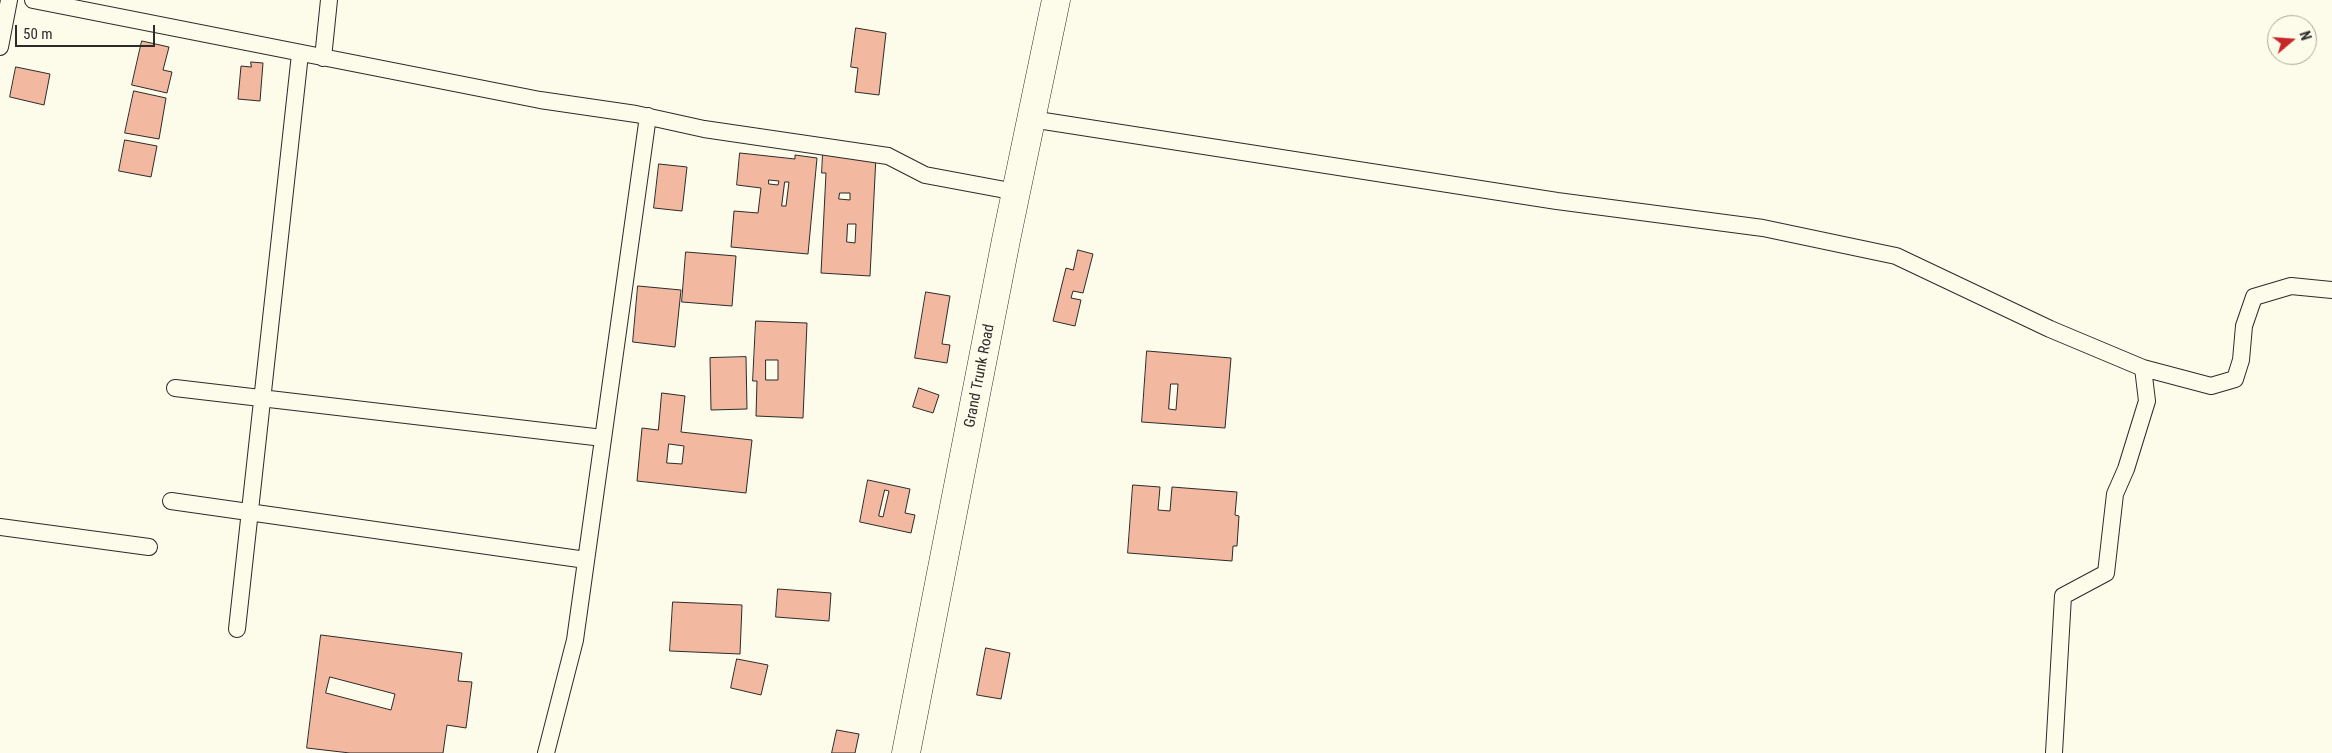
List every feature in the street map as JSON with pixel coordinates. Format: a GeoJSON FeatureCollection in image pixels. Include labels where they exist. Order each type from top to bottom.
{"type":"FeatureCollection","features":[{"type":"Feature","properties":{"kind":"highway","name":"Grand Trunk Road"},"geometry":{"type":"LineString","coordinates":[[906,753],[1016,192],[1056,0]]}},
{"type":"Feature","properties":{"kind":"street"},"geometry":{"type":"LineString","coordinates":[[0,47],[9,0]]}},
{"type":"Feature","properties":{"kind":"street"},"geometry":{"type":"LineString","coordinates":[[34,0],[540,100],[648,116],[704,129],[888,156],[925,175],[1016,192]]}},
{"type":"Feature","properties":{"kind":"street"},"geometry":{"type":"LineString","coordinates":[[323,58],[328,0]]}},
{"type":"Feature","properties":{"kind":"street"},"geometry":{"type":"LineString","coordinates":[[236,629],[300,54]]}},
{"type":"Feature","properties":{"kind":"street"},"geometry":{"type":"LineString","coordinates":[[546,753],[575,640],[648,116]]}},
{"type":"Feature","properties":{"kind":"street"},"geometry":{"type":"LineString","coordinates":[[1031,119],[1557,201],[1763,228],[1896,256],[2050,329],[2142,368],[2211,386],[2235,379],[2241,360],[2244,326],[2254,297],[2291,286],[2332,290]]}},
{"type":"Feature","properties":{"kind":"street"},"geometry":{"type":"LineString","coordinates":[[2054,753],[2063,596],[2106,573],[2115,494],[2126,469],[2147,401],[2142,368]]}},
{"type":"Feature","properties":{"kind":"street"},"geometry":{"type":"LineString","coordinates":[[175,388],[603,438]]}},
{"type":"Feature","properties":{"kind":"street"},"geometry":{"type":"LineString","coordinates":[[171,501],[586,560]]}},
{"type":"Feature","properties":{"kind":"street"},"geometry":{"type":"LineString","coordinates":[[0,527],[149,547]]}},
{"type":"Feature","properties":{"kind":"building"},"geometry":{"type":"Polygon","coordinates":[[[856,28],[886,33],[879,95],[855,92],[858,68],[851,67],[856,28]]]}},
{"type":"Feature","properties":{"kind":"building"},"geometry":{"type":"Polygon","coordinates":[[[142,41],[169,47],[163,70],[172,72],[167,93],[132,85],[142,41]]]}},
{"type":"Feature","properties":{"kind":"building"},"geometry":{"type":"Polygon","coordinates":[[[251,62],[263,63],[260,101],[238,99],[241,66],[251,67],[251,62]]]}},
{"type":"Feature","properties":{"kind":"building"},"geometry":{"type":"Polygon","coordinates":[[[16,67],[50,74],[44,105],[10,97],[16,67]]]}},
{"type":"Feature","properties":{"kind":"building"},"geometry":{"type":"Polygon","coordinates":[[[134,91],[166,98],[159,139],[125,133],[134,91]]]}},
{"type":"Feature","properties":{"kind":"building"},"geometry":{"type":"Polygon","coordinates":[[[125,140],[157,146],[151,177],[119,171],[125,140]]]}},
{"type":"Feature","properties":{"kind":"building"},"geometry":{"type":"Polygon","coordinates":[[[740,153],[795,159],[795,155],[817,158],[808,254],[731,247],[734,211],[758,213],[761,188],[737,185],[740,153]],[[769,180],[769,184],[778,185],[779,181],[769,180]],[[785,182],[782,206],[786,206],[789,182],[785,182]]]}},
{"type":"Feature","properties":{"kind":"building"},"geometry":{"type":"Polygon","coordinates":[[[823,153],[876,156],[870,276],[821,273],[826,173],[822,173],[823,153]],[[840,193],[839,199],[850,200],[850,193],[840,193]],[[848,224],[847,242],[855,243],[856,224],[848,224]]]}},
{"type":"Feature","properties":{"kind":"building"},"geometry":{"type":"Polygon","coordinates":[[[659,164],[687,167],[682,211],[654,208],[659,164]]]}},
{"type":"Feature","properties":{"kind":"building"},"geometry":{"type":"Polygon","coordinates":[[[1078,250],[1093,254],[1083,293],[1073,291],[1071,298],[1081,300],[1075,326],[1053,321],[1066,268],[1073,270],[1078,250]]]}},
{"type":"Feature","properties":{"kind":"building"},"geometry":{"type":"Polygon","coordinates":[[[686,252],[736,256],[732,306],[682,302],[686,252]]]}},
{"type":"Feature","properties":{"kind":"building"},"geometry":{"type":"Polygon","coordinates":[[[638,286],[681,290],[675,347],[633,342],[638,286]]]}},
{"type":"Feature","properties":{"kind":"building"},"geometry":{"type":"Polygon","coordinates":[[[926,292],[950,296],[942,344],[950,345],[947,363],[915,358],[926,292]]]}},
{"type":"Feature","properties":{"kind":"building"},"geometry":{"type":"Polygon","coordinates":[[[756,321],[807,323],[803,418],[756,416],[757,381],[753,381],[756,321]],[[766,360],[766,380],[778,380],[778,360],[766,360]]]}},
{"type":"Feature","properties":{"kind":"building"},"geometry":{"type":"Polygon","coordinates":[[[1147,351],[1231,358],[1225,428],[1142,422],[1147,351]],[[1171,384],[1169,409],[1176,410],[1178,384],[1171,384]]]}},
{"type":"Feature","properties":{"kind":"building"},"geometry":{"type":"Polygon","coordinates":[[[746,357],[747,409],[711,410],[710,358],[746,357]]]}},
{"type":"Feature","properties":{"kind":"building"},"geometry":{"type":"Polygon","coordinates":[[[919,388],[939,395],[933,413],[913,407],[919,388]]]}},
{"type":"Feature","properties":{"kind":"building"},"geometry":{"type":"Polygon","coordinates":[[[662,393],[685,396],[681,432],[752,440],[746,493],[637,481],[642,428],[658,430],[662,393]],[[669,444],[667,463],[682,464],[684,446],[669,444]]]}},
{"type":"Feature","properties":{"kind":"building"},"geometry":{"type":"Polygon","coordinates":[[[868,480],[910,489],[905,513],[915,515],[911,533],[860,522],[868,480]],[[885,490],[879,516],[883,517],[889,491],[885,490]]]}},
{"type":"Feature","properties":{"kind":"building"},"geometry":{"type":"Polygon","coordinates":[[[1133,485],[1160,487],[1158,510],[1170,511],[1172,487],[1237,492],[1235,515],[1239,516],[1237,546],[1233,546],[1232,561],[1128,553],[1133,485]]]}},
{"type":"Feature","properties":{"kind":"building"},"geometry":{"type":"Polygon","coordinates":[[[778,589],[831,593],[829,621],[776,617],[778,589]]]}},
{"type":"Feature","properties":{"kind":"building"},"geometry":{"type":"Polygon","coordinates":[[[673,602],[742,605],[740,654],[670,651],[673,602]]]}},
{"type":"Feature","properties":{"kind":"building"},"geometry":{"type":"Polygon","coordinates":[[[321,635],[462,653],[458,681],[472,682],[466,728],[447,725],[443,753],[350,753],[307,748],[321,635]],[[330,677],[326,693],[391,710],[395,694],[330,677]]]}},
{"type":"Feature","properties":{"kind":"building"},"geometry":{"type":"Polygon","coordinates":[[[986,648],[1010,653],[1001,699],[977,695],[986,648]]]}},
{"type":"Feature","properties":{"kind":"building"},"geometry":{"type":"Polygon","coordinates":[[[737,659],[768,665],[761,695],[731,688],[737,659]]]}},
{"type":"Feature","properties":{"kind":"building"},"geometry":{"type":"Polygon","coordinates":[[[837,730],[859,734],[855,753],[832,753],[837,730]]]}}]}
